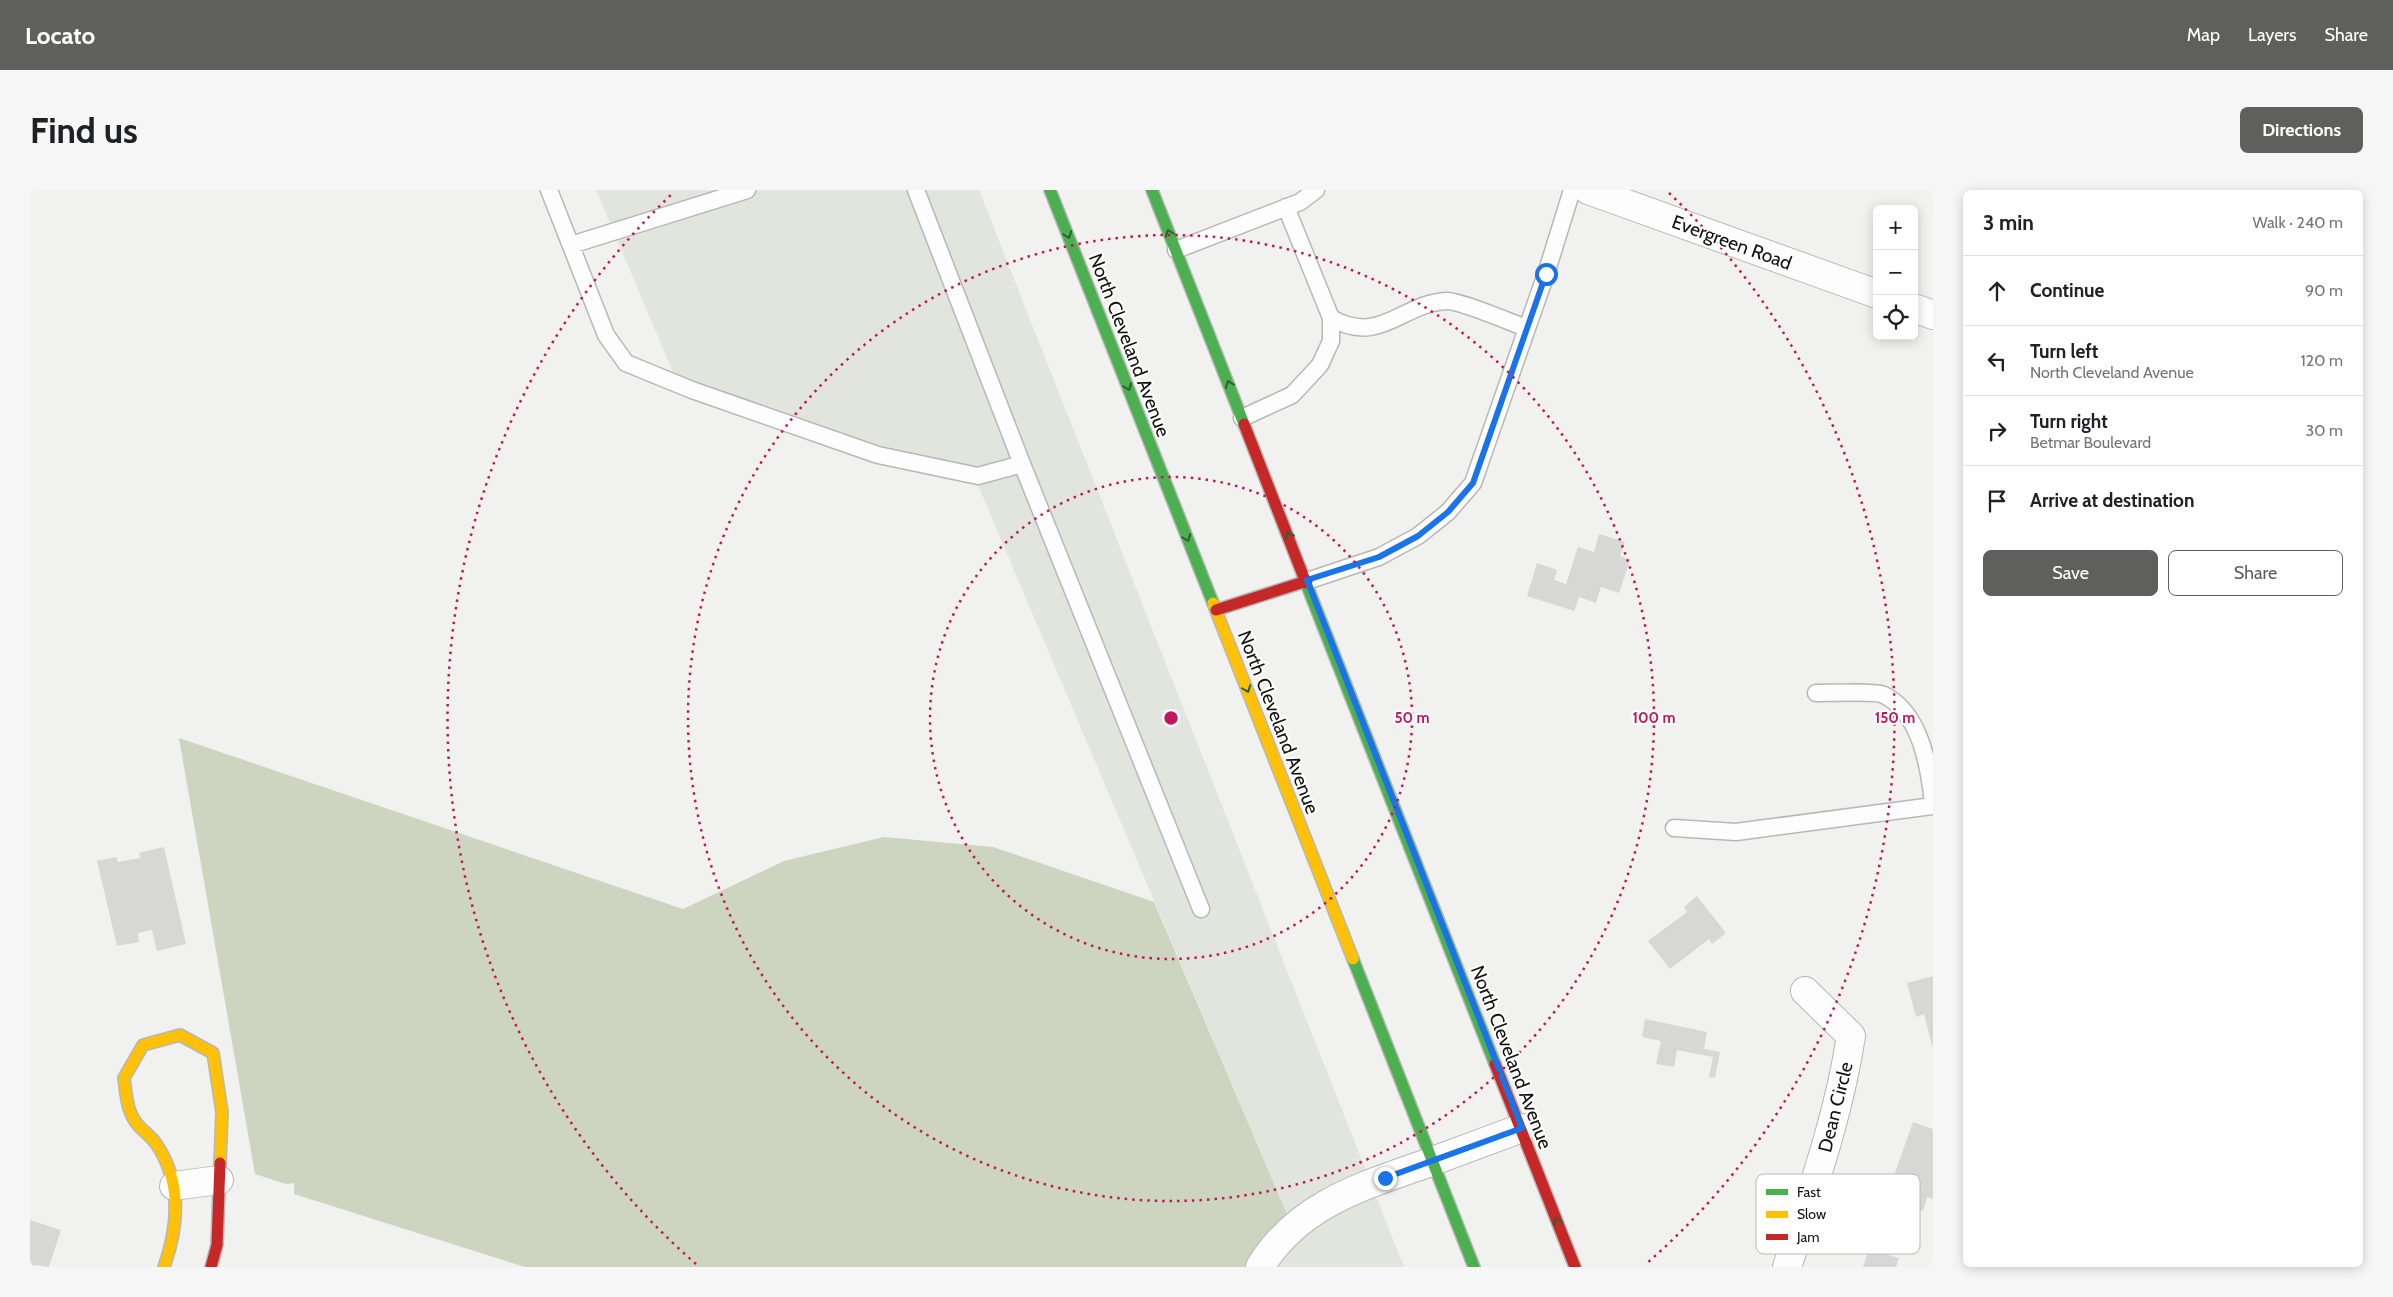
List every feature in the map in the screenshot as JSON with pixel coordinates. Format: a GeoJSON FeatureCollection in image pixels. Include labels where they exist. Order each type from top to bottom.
{"type":"FeatureCollection","features":[{"type":"Feature","properties":{"kind":"main road","name":"North Cleveland Avenue"},"geometry":{"type":"LineString","coordinates":[[1050,190],[1474,1267]]}},
{"type":"Feature","properties":{"kind":"main road","name":"North Cleveland Avenue"},"geometry":{"type":"LineString","coordinates":[[1152,190],[1307,580],[1575,1267]]}},
{"type":"Feature","properties":{"kind":"main road"},"geometry":{"type":"LineString","coordinates":[[1216,610],[1307,580]]}},
{"type":"Feature","properties":{"kind":"main road"},"geometry":{"type":"LineString","coordinates":[[164,1267],[172,1249],[178,1208],[172,1173],[156,1143],[132,1118],[124,1078],[143,1045],[180,1035],[213,1053],[222,1112],[217,1245],[211,1267]]}},
{"type":"Feature","properties":{"kind":"street","name":"Evergreen Road"},"geometry":{"type":"LineString","coordinates":[[1588,190],[1873,293]]}},
{"type":"Feature","properties":{"kind":"street"},"geometry":{"type":"LineString","coordinates":[[1918,309],[1933,315]]}},
{"type":"Feature","properties":{"kind":"street","name":"Dean Circle"},"geometry":{"type":"LineString","coordinates":[[1805,991],[1851,1036],[1840,1094],[1816,1174]]}},
{"type":"Feature","properties":{"kind":"street"},"geometry":{"type":"LineString","coordinates":[[1260,1267],[1284,1235],[1313,1211],[1347,1192],[1522,1128]]}},
{"type":"Feature","properties":{"kind":"street"},"geometry":{"type":"LineString","coordinates":[[174,1186],[219,1180]]}},
{"type":"Feature","properties":{"kind":"street","name":"Dean Circle"},"geometry":{"type":"LineString","coordinates":[[1788,1267],[1792,1254]]}},
{"type":"Feature","properties":{"kind":"lane"},"geometry":{"type":"LineString","coordinates":[[549,190],[606,335],[626,363],[692,390],[878,455],[978,476],[1022,464]]}},
{"type":"Feature","properties":{"kind":"lane"},"geometry":{"type":"LineString","coordinates":[[570,245],[747,190]]}},
{"type":"Feature","properties":{"kind":"lane"},"geometry":{"type":"LineString","coordinates":[[916,190],[1022,464],[1201,909]]}},
{"type":"Feature","properties":{"kind":"lane"},"geometry":{"type":"LineString","coordinates":[[1176,250],[1300,202],[1316,190]]}},
{"type":"Feature","properties":{"kind":"lane"},"geometry":{"type":"LineString","coordinates":[[1307,580],[1379,557],[1418,536],[1448,512],[1473,483],[1572,190]]}},
{"type":"Feature","properties":{"kind":"lane"},"geometry":{"type":"LineString","coordinates":[[1242,418],[1292,395],[1320,365],[1331,340],[1331,318],[1286,207]]}},
{"type":"Feature","properties":{"kind":"lane"},"geometry":{"type":"LineString","coordinates":[[1331,318],[1345,325],[1360,329],[1378,325],[1434,302],[1450,301],[1526,328]]}},
{"type":"Feature","properties":{"kind":"lane"},"geometry":{"type":"LineString","coordinates":[[1674,828],[1736,832],[1933,804],[1930,772],[1920,741],[1906,713],[1883,694],[1816,693]]}},
{"type":"Feature","properties":{"kind":"shaded area"},"geometry":{"type":"Polygon","coordinates":[[[596,190],[979,190],[1404,1267],[1266,1267],[1295,1233],[974,476],[677,382],[596,190]]]}},
{"type":"Feature","properties":{"kind":"green space"},"geometry":{"type":"Polygon","coordinates":[[[179,738],[683,909],[784,861],[884,837],[993,847],[1154,902],[1295,1233],[1266,1267],[525,1267],[294,1194],[294,1183],[286,1184],[255,1174],[179,738]]]}},
{"type":"Feature","properties":{"kind":"building"},"geometry":{"type":"Polygon","coordinates":[[[1599,534],[1625,542],[1620,556],[1630,560],[1619,593],[1601,587],[1596,603],[1579,597],[1574,611],[1527,596],[1537,563],[1557,570],[1554,580],[1566,584],[1578,547],[1594,552],[1599,534]]]}},
{"type":"Feature","properties":{"kind":"building"},"geometry":{"type":"Polygon","coordinates":[[[164,847],[186,944],[157,951],[152,930],[138,933],[139,942],[117,946],[97,861],[116,857],[118,862],[140,858],[139,853],[164,847]]]}},
{"type":"Feature","properties":{"kind":"building"},"geometry":{"type":"Polygon","coordinates":[[[1697,896],[1726,933],[1712,944],[1709,939],[1670,969],[1648,941],[1687,912],[1684,907],[1697,896]]]}},
{"type":"Feature","properties":{"kind":"building"},"geometry":{"type":"Polygon","coordinates":[[[1933,976],[1932,1046],[1924,1014],[1916,1017],[1907,983],[1933,976]]]}},
{"type":"Feature","properties":{"kind":"building"},"geometry":{"type":"Polygon","coordinates":[[[1645,1019],[1707,1032],[1704,1049],[1720,1052],[1715,1078],[1709,1077],[1713,1057],[1677,1050],[1674,1067],[1656,1064],[1661,1041],[1642,1037],[1645,1019]]]}},
{"type":"Feature","properties":{"kind":"building"},"geometry":{"type":"Polygon","coordinates":[[[1913,1122],[1933,1129],[1933,1199],[1927,1197],[1923,1211],[1920,1210],[1920,1174],[1895,1174],[1913,1122]]]}},
{"type":"Feature","properties":{"kind":"building"},"geometry":{"type":"Polygon","coordinates":[[[30,1220],[61,1230],[49,1267],[36,1265],[30,1267],[30,1220]]]}},
{"type":"Feature","properties":{"kind":"building"},"geometry":{"type":"Polygon","coordinates":[[[1867,1254],[1886,1254],[1899,1258],[1896,1267],[1863,1267],[1867,1254]]]}},
{"type":"Feature","properties":{"kind":"traffic: fast"},"geometry":{"type":"LineString","coordinates":[[1050,190],[1213,603]]}},
{"type":"Feature","properties":{"kind":"traffic: fast"},"geometry":{"type":"LineString","coordinates":[[1152,190],[1244,424]]}},
{"type":"Feature","properties":{"kind":"traffic: fast"},"geometry":{"type":"LineString","coordinates":[[1306,583],[1495,1064]]}},
{"type":"Feature","properties":{"kind":"traffic: fast"},"geometry":{"type":"LineString","coordinates":[[1353,959],[1474,1267]]}},
{"type":"Feature","properties":{"kind":"traffic: slow"},"geometry":{"type":"LineString","coordinates":[[1213,603],[1353,959]]}},
{"type":"Feature","properties":{"kind":"traffic: slow"},"geometry":{"type":"LineString","coordinates":[[164,1267],[173,1236],[175,1220],[176,1204],[171,1174],[165,1159],[153,1139],[138,1125],[131,1115],[124,1078],[143,1045],[180,1035],[213,1053],[222,1112],[220,1163]]}},
{"type":"Feature","properties":{"kind":"traffic: jam"},"geometry":{"type":"LineString","coordinates":[[1244,424],[1306,583]]}},
{"type":"Feature","properties":{"kind":"traffic: jam"},"geometry":{"type":"LineString","coordinates":[[1216,610],[1307,581]]}},
{"type":"Feature","properties":{"kind":"traffic: jam"},"geometry":{"type":"LineString","coordinates":[[1495,1064],[1575,1267]]}},
{"type":"Feature","properties":{"kind":"traffic: jam"},"geometry":{"type":"LineString","coordinates":[[211,1267],[217,1245],[220,1163]]}},
{"type":"Feature","properties":{"kind":"route"},"geometry":{"type":"LineString","coordinates":[[1385,1178],[1522,1128],[1307,580],[1379,557],[1418,536],[1448,512],[1473,483],[1546,274]]}}]}
